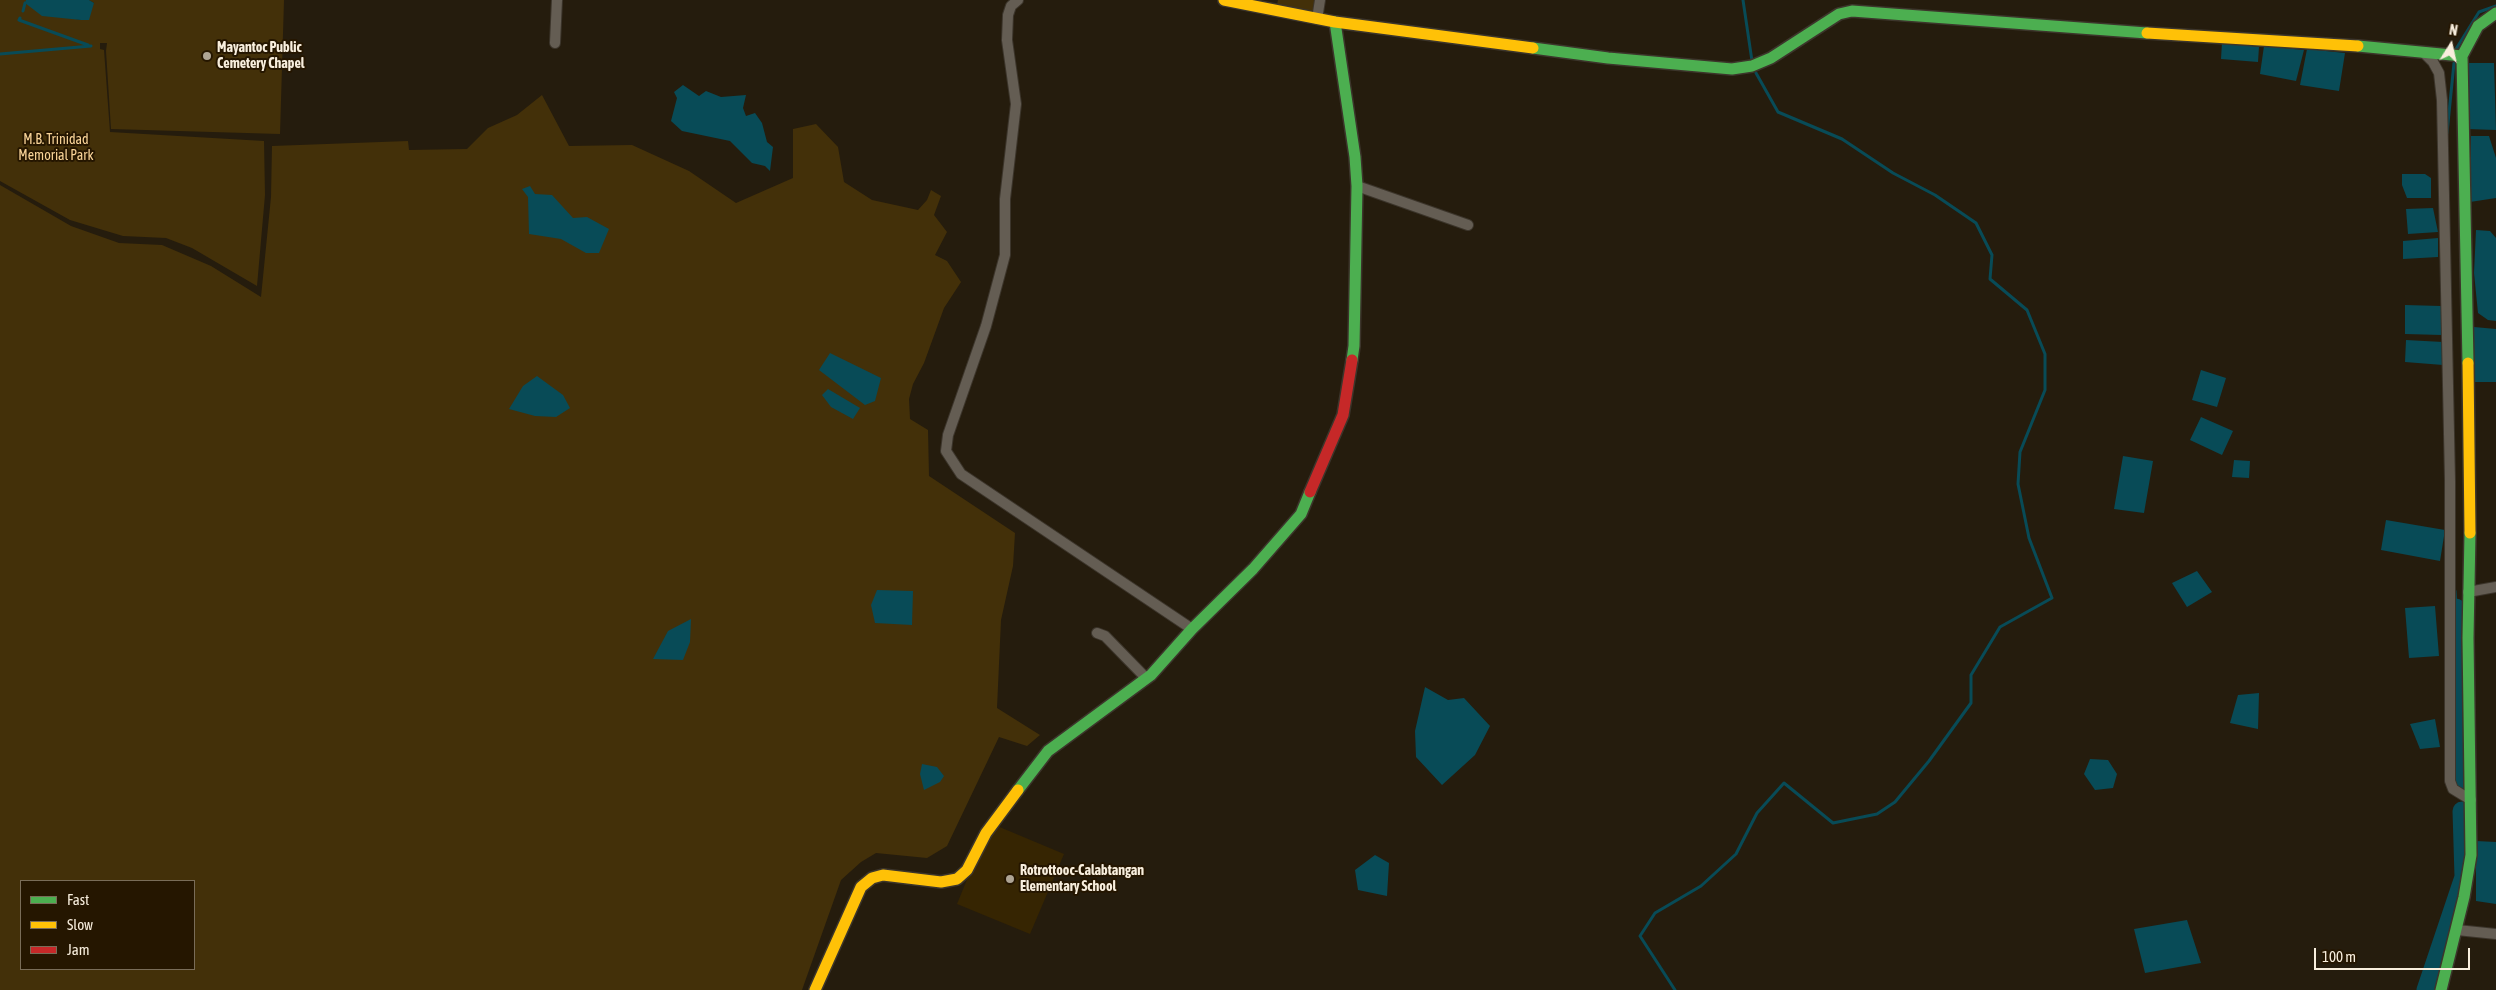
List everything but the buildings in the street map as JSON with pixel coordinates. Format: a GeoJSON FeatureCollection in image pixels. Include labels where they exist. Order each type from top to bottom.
{"type":"FeatureCollection","features":[{"type":"Feature","properties":{"kind":"street"},"geometry":{"type":"LineString","coordinates":[[555,43],[556,0]]}},
{"type":"Feature","properties":{"kind":"street"},"geometry":{"type":"LineString","coordinates":[[1018,0],[1011,6],[1008,15],[1007,40],[1016,104],[1005,199],[1005,255],[986,326],[948,435],[946,451],[961,474],[1192,629]]}},
{"type":"Feature","properties":{"kind":"street"},"geometry":{"type":"LineString","coordinates":[[1224,0],[1334,22],[1608,58],[1732,69],[1752,66],[1771,58],[1839,14],[1852,11],[2462,56]]}},
{"type":"Feature","properties":{"kind":"street"},"geometry":{"type":"LineString","coordinates":[[1317,19],[1320,0]]}},
{"type":"Feature","properties":{"kind":"street"},"geometry":{"type":"LineString","coordinates":[[2441,990],[2457,930],[2471,855],[2468,592],[2471,490],[2462,56],[2478,26],[2496,13]]}},
{"type":"Feature","properties":{"kind":"street"},"geometry":{"type":"LineString","coordinates":[[815,990],[861,887],[872,878],[883,876],[941,882],[957,879],[966,870],[986,833],[1048,751],[1146,678],[1253,569],[1301,514],[1343,415],[1354,346],[1357,186],[1355,157],[1334,22]]}},
{"type":"Feature","properties":{"kind":"street"},"geometry":{"type":"LineString","coordinates":[[2423,52],[2433,62],[2439,73],[2442,100],[2450,481],[2450,781],[2453,789],[2471,800]]}},
{"type":"Feature","properties":{"kind":"street"},"geometry":{"type":"LineString","coordinates":[[1357,186],[1468,225]]}},
{"type":"Feature","properties":{"kind":"street"},"geometry":{"type":"LineString","coordinates":[[2468,592],[2496,587]]}},
{"type":"Feature","properties":{"kind":"street"},"geometry":{"type":"LineString","coordinates":[[1097,633],[1105,636],[1146,678]]}},
{"type":"Feature","properties":{"kind":"street"},"geometry":{"type":"LineString","coordinates":[[2457,930],[2496,934]]}},
{"type":"Feature","properties":{"kind":"shaded area","name":"Rotrottooc-Calabtangan Elementary School"},"geometry":{"type":"Polygon","coordinates":[[[990,823],[1064,854],[1030,934],[957,904],[990,823]]]}},
{"type":"Feature","properties":{"kind":"green space","name":"M.B. Trinidad Memorial Park"},"geometry":{"type":"Polygon","coordinates":[[[0,0],[26,0],[26,3],[81,20],[94,3],[89,0],[284,0],[280,134],[111,129],[107,43],[100,43],[100,49],[104,50],[110,132],[264,141],[265,195],[257,286],[192,248],[166,238],[123,236],[70,220],[0,181],[0,0]]]}},
{"type":"Feature","properties":{"kind":"green space"},"geometry":{"type":"Polygon","coordinates":[[[1278,0],[1319,0],[1316,17],[1276,9],[1278,0]]]}},
{"type":"Feature","properties":{"kind":"green space"},"geometry":{"type":"Polygon","coordinates":[[[542,95],[569,146],[632,145],[689,171],[736,203],[793,178],[793,129],[816,124],[838,147],[844,182],[872,200],[918,210],[927,200],[931,190],[941,196],[934,215],[947,232],[935,255],[947,261],[961,282],[944,308],[924,363],[913,384],[909,399],[910,419],[928,430],[929,476],[1015,533],[1013,566],[1001,620],[997,708],[1040,735],[1027,746],[999,737],[947,846],[927,858],[876,853],[861,862],[841,880],[802,990],[0,990],[0,185],[71,226],[119,243],[162,245],[211,266],[261,297],[271,197],[272,146],[408,141],[409,150],[467,149],[488,128],[517,115],[542,95]]]}},
{"type":"Feature","properties":{"kind":"water"},"geometry":{"type":"Polygon","coordinates":[[[26,0],[89,0],[94,3],[89,20],[81,20],[42,16],[25,3],[26,0]]]}},
{"type":"Feature","properties":{"kind":"water"},"geometry":{"type":"Polygon","coordinates":[[[2222,42],[2259,47],[2258,62],[2221,59],[2222,42]]]}},
{"type":"Feature","properties":{"kind":"water"},"geometry":{"type":"Polygon","coordinates":[[[2264,46],[2304,50],[2296,81],[2260,74],[2264,46]]]}},
{"type":"Feature","properties":{"kind":"water"},"geometry":{"type":"Polygon","coordinates":[[[2307,49],[2345,53],[2339,91],[2300,85],[2307,49]]]}},
{"type":"Feature","properties":{"kind":"water"},"geometry":{"type":"Polygon","coordinates":[[[2468,63],[2494,63],[2496,130],[2468,129],[2468,63]]]}},
{"type":"Feature","properties":{"kind":"water"},"geometry":{"type":"Polygon","coordinates":[[[683,85],[699,96],[706,91],[721,97],[746,95],[743,108],[746,116],[755,113],[762,123],[767,142],[773,147],[770,171],[765,166],[752,163],[730,141],[682,131],[671,121],[677,98],[674,92],[683,85]]]}},
{"type":"Feature","properties":{"kind":"water"},"geometry":{"type":"Polygon","coordinates":[[[2471,136],[2489,136],[2496,158],[2496,198],[2470,202],[2471,136]]]}},
{"type":"Feature","properties":{"kind":"water"},"geometry":{"type":"Polygon","coordinates":[[[2402,174],[2425,174],[2431,178],[2431,198],[2407,198],[2402,185],[2402,174]]]}},
{"type":"Feature","properties":{"kind":"water"},"geometry":{"type":"Polygon","coordinates":[[[530,186],[535,194],[552,195],[573,218],[587,217],[609,229],[599,253],[586,253],[561,239],[529,234],[528,197],[522,189],[530,186]]]}},
{"type":"Feature","properties":{"kind":"water"},"geometry":{"type":"Polygon","coordinates":[[[2433,208],[2438,232],[2408,234],[2406,209],[2433,208]]]}},
{"type":"Feature","properties":{"kind":"water"},"geometry":{"type":"Polygon","coordinates":[[[2476,230],[2490,231],[2496,238],[2496,321],[2488,320],[2478,313],[2474,273],[2476,230]]]}},
{"type":"Feature","properties":{"kind":"water"},"geometry":{"type":"Polygon","coordinates":[[[2438,238],[2438,257],[2403,259],[2403,241],[2438,238]]]}},
{"type":"Feature","properties":{"kind":"water"},"geometry":{"type":"Polygon","coordinates":[[[2405,305],[2441,306],[2442,335],[2405,334],[2405,305]]]}},
{"type":"Feature","properties":{"kind":"water"},"geometry":{"type":"Polygon","coordinates":[[[2474,327],[2496,329],[2496,382],[2474,382],[2474,327]]]}},
{"type":"Feature","properties":{"kind":"water"},"geometry":{"type":"Polygon","coordinates":[[[2406,340],[2443,342],[2443,365],[2405,362],[2406,340]]]}},
{"type":"Feature","properties":{"kind":"water"},"geometry":{"type":"Polygon","coordinates":[[[830,353],[881,378],[875,401],[865,405],[819,370],[830,353]]]}},
{"type":"Feature","properties":{"kind":"water"},"geometry":{"type":"Polygon","coordinates":[[[2201,370],[2226,378],[2217,407],[2192,400],[2201,370]]]}},
{"type":"Feature","properties":{"kind":"water"},"geometry":{"type":"Polygon","coordinates":[[[537,376],[563,395],[570,408],[556,417],[535,416],[509,409],[523,386],[537,376]]]}},
{"type":"Feature","properties":{"kind":"water"},"geometry":{"type":"Polygon","coordinates":[[[828,389],[860,408],[853,419],[831,407],[822,395],[828,389]]]}},
{"type":"Feature","properties":{"kind":"water"},"geometry":{"type":"Polygon","coordinates":[[[2201,417],[2233,431],[2222,455],[2190,440],[2201,417]]]}},
{"type":"Feature","properties":{"kind":"water"},"geometry":{"type":"Polygon","coordinates":[[[2123,456],[2153,461],[2144,513],[2114,509],[2123,456]]]}},
{"type":"Feature","properties":{"kind":"water"},"geometry":{"type":"Polygon","coordinates":[[[2234,460],[2250,461],[2249,478],[2232,477],[2234,460]]]}},
{"type":"Feature","properties":{"kind":"water"},"geometry":{"type":"Polygon","coordinates":[[[2386,520],[2445,530],[2440,561],[2381,550],[2386,520]]]}},
{"type":"Feature","properties":{"kind":"water"},"geometry":{"type":"Polygon","coordinates":[[[2197,571],[2212,592],[2187,607],[2172,583],[2197,571]]]}},
{"type":"Feature","properties":{"kind":"water"},"geometry":{"type":"Polygon","coordinates":[[[877,590],[913,591],[912,625],[875,623],[871,605],[877,590]]]}},
{"type":"Feature","properties":{"kind":"water"},"geometry":{"type":"Polygon","coordinates":[[[2435,606],[2439,656],[2409,658],[2405,608],[2435,606]]]}},
{"type":"Feature","properties":{"kind":"water"},"geometry":{"type":"Polygon","coordinates":[[[691,619],[690,642],[683,660],[653,659],[668,631],[691,619]]]}},
{"type":"Feature","properties":{"kind":"water"},"geometry":{"type":"Polygon","coordinates":[[[1425,687],[1448,700],[1464,698],[1490,726],[1475,755],[1442,785],[1416,757],[1415,731],[1425,687]]]}},
{"type":"Feature","properties":{"kind":"water"},"geometry":{"type":"Polygon","coordinates":[[[2259,693],[2258,729],[2230,723],[2238,695],[2259,693]]]}},
{"type":"Feature","properties":{"kind":"water"},"geometry":{"type":"Polygon","coordinates":[[[2435,719],[2440,747],[2420,749],[2410,724],[2435,719]]]}},
{"type":"Feature","properties":{"kind":"water"},"geometry":{"type":"Polygon","coordinates":[[[2090,759],[2108,760],[2117,774],[2113,788],[2095,790],[2084,774],[2090,759]]]}},
{"type":"Feature","properties":{"kind":"water"},"geometry":{"type":"Polygon","coordinates":[[[922,764],[937,767],[944,776],[940,782],[924,790],[920,774],[922,764]]]}},
{"type":"Feature","properties":{"kind":"water"},"geometry":{"type":"Polygon","coordinates":[[[2476,841],[2496,842],[2496,904],[2476,901],[2476,841]]]}},
{"type":"Feature","properties":{"kind":"water"},"geometry":{"type":"Polygon","coordinates":[[[1375,855],[1389,863],[1387,896],[1358,890],[1355,870],[1375,855]]]}},
{"type":"Feature","properties":{"kind":"water"},"geometry":{"type":"Polygon","coordinates":[[[2187,920],[2201,963],[2145,973],[2134,929],[2187,920]]]}},
{"type":"Feature","properties":{"kind":"waterway"},"geometry":{"type":"LineString","coordinates":[[1743,0],[1752,61]]}},
{"type":"Feature","properties":{"kind":"waterway"},"geometry":{"type":"LineString","coordinates":[[23,11],[25,3]]}},
{"type":"Feature","properties":{"kind":"waterway"},"geometry":{"type":"LineString","coordinates":[[2456,49],[2479,12],[2496,6]]}},
{"type":"Feature","properties":{"kind":"waterway"},"geometry":{"type":"LineString","coordinates":[[20,18],[19,20],[88,45]]}},
{"type":"Feature","properties":{"kind":"waterway"},"geometry":{"type":"LineString","coordinates":[[0,54],[91,46]]}},
{"type":"Feature","properties":{"kind":"waterway"},"geometry":{"type":"LineString","coordinates":[[2447,133],[2454,63]]}},
{"type":"Feature","properties":{"kind":"waterway"},"geometry":{"type":"LineString","coordinates":[[1675,990],[1640,936],[1655,913],[1701,886],[1736,854],[1757,813],[1784,783],[1833,823],[1877,814],[1895,802],[1929,761],[1971,703],[1971,675],[2000,627],[2052,598],[2029,538],[2018,484],[2020,452],[2045,390],[2045,354],[2027,310],[1990,279],[1992,255],[1976,223],[1935,195],[1893,173],[1842,139],[1778,112],[1756,73]]}},
{"type":"Feature","properties":{"kind":"waterway"},"geometry":{"type":"LineString","coordinates":[[2455,591],[2456,608]]}},
{"type":"Feature","properties":{"kind":"waterway"},"geometry":{"type":"LineString","coordinates":[[2456,608],[2461,788]]}},
{"type":"Feature","properties":{"kind":"waterway"},"geometry":{"type":"LineString","coordinates":[[2426,990],[2464,877],[2462,811]]}},
{"type":"Feature","properties":{"kind":"traffic: fast"},"geometry":{"type":"LineString","coordinates":[[1533,48],[1608,58],[1732,69],[1752,66],[1771,58],[1839,14],[1852,11],[2147,33]]}},
{"type":"Feature","properties":{"kind":"traffic: fast"},"geometry":{"type":"LineString","coordinates":[[2468,363],[2462,56],[2478,26],[2496,13]]}},
{"type":"Feature","properties":{"kind":"traffic: fast"},"geometry":{"type":"LineString","coordinates":[[1335,22],[1355,157],[1357,186],[1354,346],[1352,360]]}},
{"type":"Feature","properties":{"kind":"traffic: fast"},"geometry":{"type":"LineString","coordinates":[[2358,46],[2462,56]]}},
{"type":"Feature","properties":{"kind":"traffic: fast"},"geometry":{"type":"LineString","coordinates":[[1018,790],[1048,751],[1151,675],[1192,629],[1253,569],[1301,514],[1310,492]]}},
{"type":"Feature","properties":{"kind":"traffic: fast"},"geometry":{"type":"LineString","coordinates":[[2441,990],[2464,897],[2471,855],[2468,638],[2470,533]]}},
{"type":"Feature","properties":{"kind":"traffic: slow"},"geometry":{"type":"LineString","coordinates":[[1224,0],[1335,22],[1533,48]]}},
{"type":"Feature","properties":{"kind":"traffic: slow"},"geometry":{"type":"LineString","coordinates":[[2147,33],[2358,46]]}},
{"type":"Feature","properties":{"kind":"traffic: slow"},"geometry":{"type":"LineString","coordinates":[[2468,363],[2470,533]]}},
{"type":"Feature","properties":{"kind":"traffic: slow"},"geometry":{"type":"LineString","coordinates":[[815,990],[861,887],[872,878],[883,875],[941,882],[957,879],[967,870],[986,833],[1018,790]]}},
{"type":"Feature","properties":{"kind":"traffic: jam"},"geometry":{"type":"LineString","coordinates":[[1310,492],[1343,415],[1352,360]]}},
{"type":"Feature","properties":{"kind":"place","name":"Mayantoc Public Cemetery Chapel"},"geometry":{"type":"Point","coordinates":[207,56]}},
{"type":"Feature","properties":{"kind":"place","name":"Rotrottooc-Calabtangan Elementary School"},"geometry":{"type":"Point","coordinates":[1010,879]}}]}
